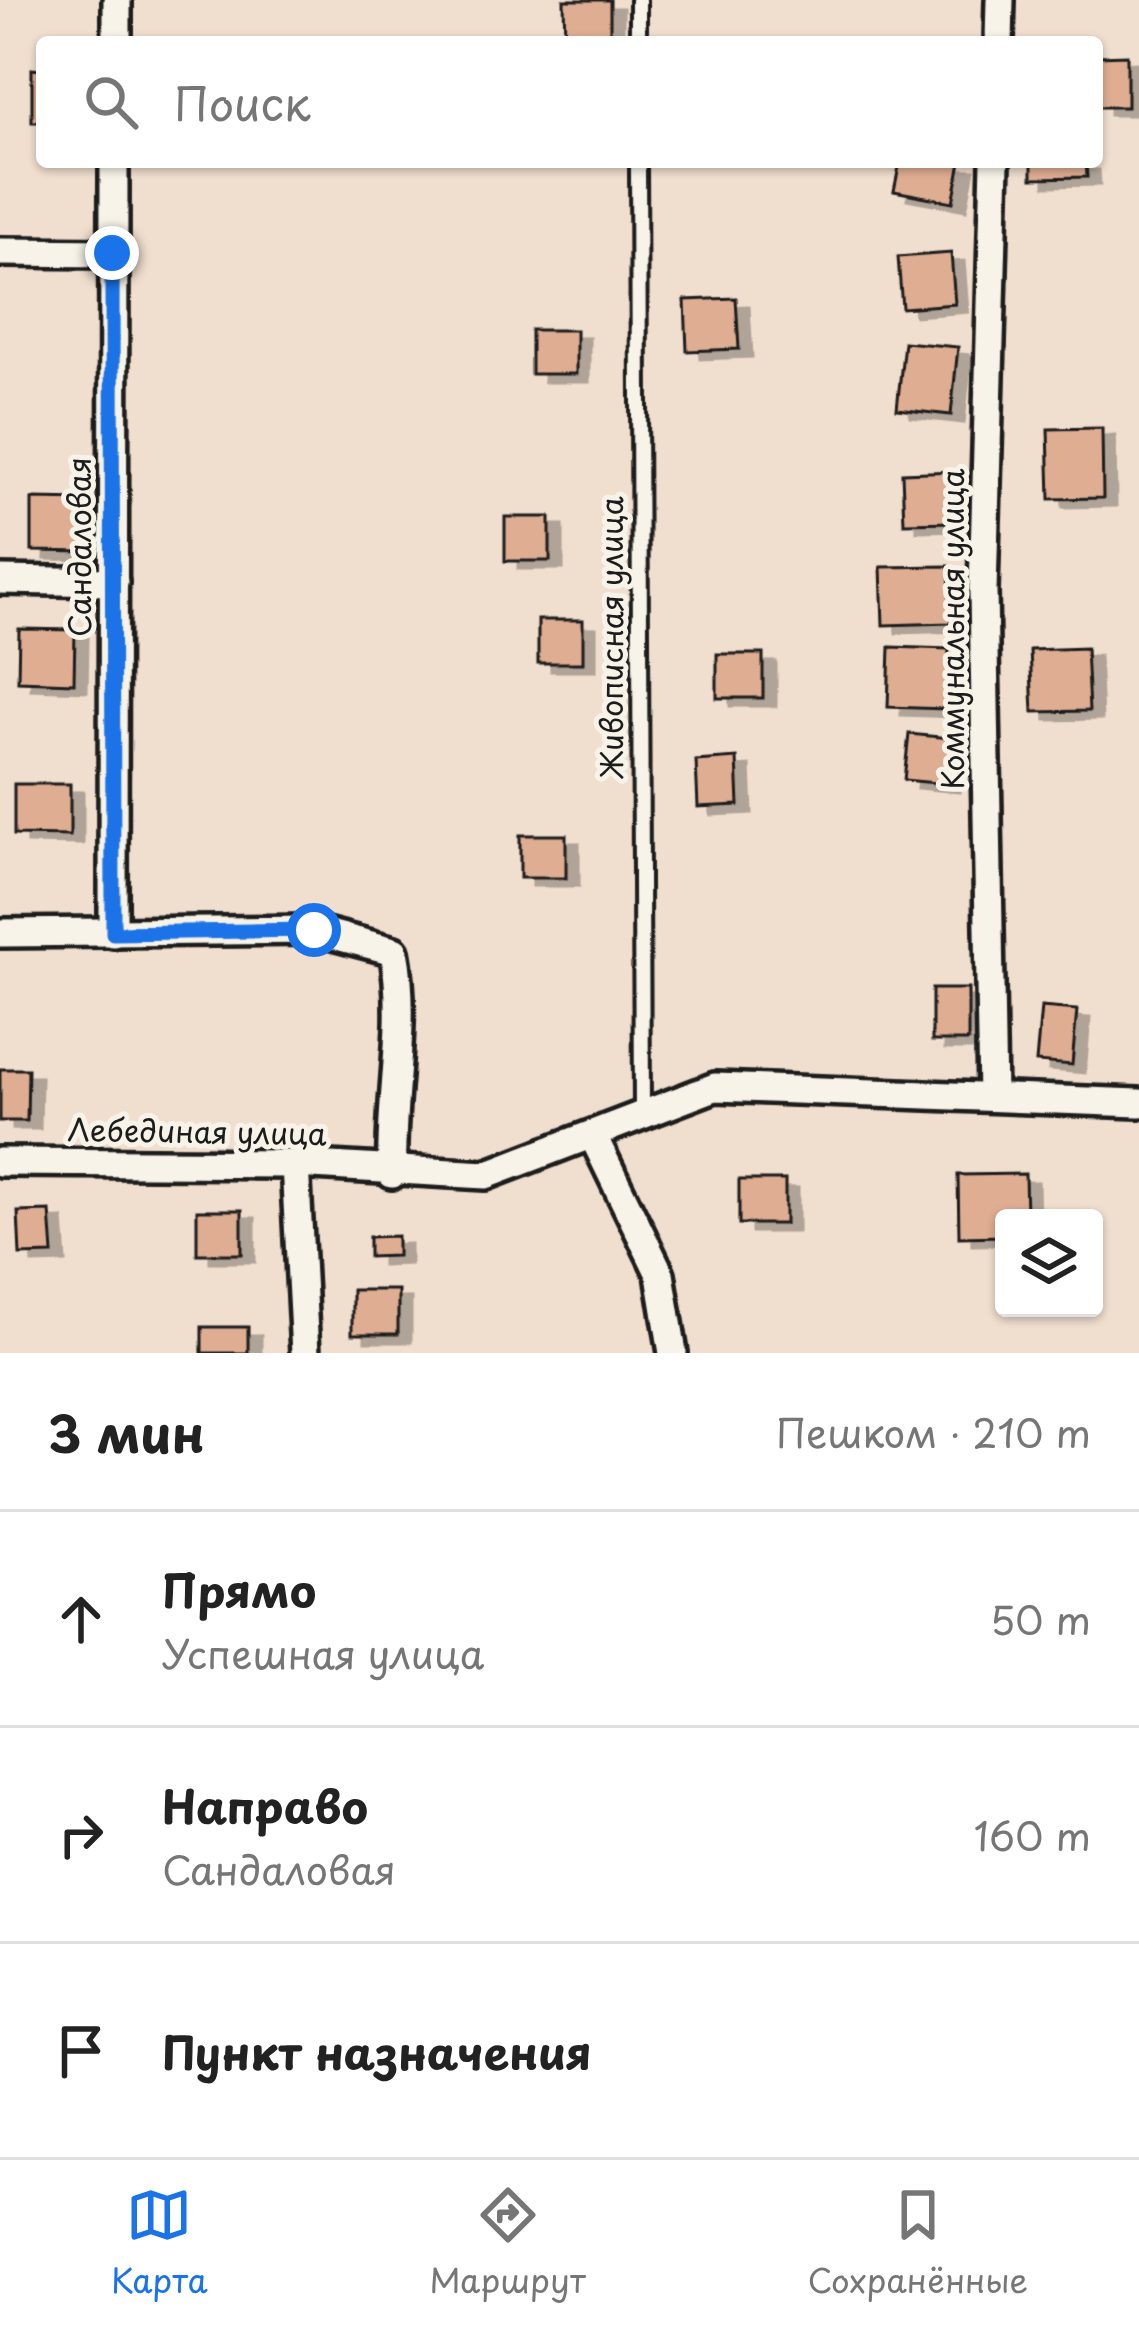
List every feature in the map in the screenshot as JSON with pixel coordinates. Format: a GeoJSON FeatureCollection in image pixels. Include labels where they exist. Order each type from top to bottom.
{"type":"FeatureCollection","features":[{"type":"Feature","properties":{"kind":"street"},"geometry":{"type":"LineString","coordinates":[[116,36],[117,0]]}},
{"type":"Feature","properties":{"kind":"street"},"geometry":{"type":"LineString","coordinates":[[999,36],[1000,0]]}},
{"type":"Feature","properties":{"kind":"street","name":"Сандаловая"},"geometry":{"type":"LineString","coordinates":[[113,933],[114,168]]}},
{"type":"Feature","properties":{"kind":"street","name":"Коммунальная улица"},"geometry":{"type":"LineString","coordinates":[[992,1097],[983,591],[995,168]]}},
{"type":"Feature","properties":{"kind":"street"},"geometry":{"type":"LineString","coordinates":[[0,252],[112,253]]}},
{"type":"Feature","properties":{"kind":"street"},"geometry":{"type":"LineString","coordinates":[[0,580],[114,582]]}},
{"type":"Feature","properties":{"kind":"street"},"geometry":{"type":"LineString","coordinates":[[0,933],[314,930],[394,950],[403,999],[389,1108],[392,1174]]}},
{"type":"Feature","properties":{"kind":"street","name":"Лебединая улица"},"geometry":{"type":"LineString","coordinates":[[0,1162],[295,1164],[392,1174],[486,1175],[594,1138],[642,1113],[715,1087],[1139,1103]]}},
{"type":"Feature","properties":{"kind":"street"},"geometry":{"type":"LineString","coordinates":[[594,1138],[660,1274],[673,1353]]}},
{"type":"Feature","properties":{"kind":"street"},"geometry":{"type":"LineString","coordinates":[[295,1164],[304,1353]]}},
{"type":"Feature","properties":{"kind":"lane"},"geometry":{"type":"LineString","coordinates":[[638,0],[638,36]]}},
{"type":"Feature","properties":{"kind":"lane","name":"Живописная улица"},"geometry":{"type":"LineString","coordinates":[[638,168],[642,1113]]}},
{"type":"Feature","properties":{"kind":"building"},"geometry":{"type":"Polygon","coordinates":[[[564,0],[610,0],[610,36],[565,36],[564,0]]]}},
{"type":"Feature","properties":{"kind":"building"},"geometry":{"type":"Polygon","coordinates":[[[1127,55],[1127,107],[1103,107],[1103,56],[1127,55]]]}},
{"type":"Feature","properties":{"kind":"building"},"geometry":{"type":"Polygon","coordinates":[[[32,69],[36,69],[36,122],[32,122],[32,69]]]}},
{"type":"Feature","properties":{"kind":"building"},"geometry":{"type":"Polygon","coordinates":[[[899,168],[960,168],[953,202],[894,191],[899,168]]]}},
{"type":"Feature","properties":{"kind":"building"},"geometry":{"type":"Polygon","coordinates":[[[1032,168],[1086,168],[1087,177],[1032,178],[1032,168]]]}},
{"type":"Feature","properties":{"kind":"building"},"geometry":{"type":"Polygon","coordinates":[[[951,253],[955,304],[902,308],[898,257],[951,253]]]}},
{"type":"Feature","properties":{"kind":"building"},"geometry":{"type":"Polygon","coordinates":[[[736,298],[739,349],[687,351],[685,300],[736,298]]]}},
{"type":"Feature","properties":{"kind":"building"},"geometry":{"type":"Polygon","coordinates":[[[531,330],[576,330],[576,374],[531,374],[531,330]]]}},
{"type":"Feature","properties":{"kind":"building"},"geometry":{"type":"Polygon","coordinates":[[[904,342],[958,347],[951,415],[897,409],[904,342]]]}},
{"type":"Feature","properties":{"kind":"building"},"geometry":{"type":"Polygon","coordinates":[[[1102,428],[1103,498],[1050,499],[1048,429],[1102,428]]]}},
{"type":"Feature","properties":{"kind":"building"},"geometry":{"type":"Polygon","coordinates":[[[955,471],[956,522],[904,523],[902,473],[955,471]]]}},
{"type":"Feature","properties":{"kind":"building"},"geometry":{"type":"Polygon","coordinates":[[[32,499],[88,500],[88,552],[32,551],[32,499]]]}},
{"type":"Feature","properties":{"kind":"building"},"geometry":{"type":"Polygon","coordinates":[[[505,517],[550,517],[550,561],[505,561],[505,517]]]}},
{"type":"Feature","properties":{"kind":"building"},"geometry":{"type":"Polygon","coordinates":[[[949,566],[951,623],[883,625],[881,567],[949,566]]]}},
{"type":"Feature","properties":{"kind":"building"},"geometry":{"type":"Polygon","coordinates":[[[538,620],[583,620],[583,663],[538,663],[538,620]]]}},
{"type":"Feature","properties":{"kind":"building"},"geometry":{"type":"Polygon","coordinates":[[[19,629],[75,630],[74,683],[18,681],[19,629]]]}},
{"type":"Feature","properties":{"kind":"building"},"geometry":{"type":"Polygon","coordinates":[[[890,647],[949,649],[946,709],[888,707],[890,647]]]}},
{"type":"Feature","properties":{"kind":"building"},"geometry":{"type":"Polygon","coordinates":[[[1086,648],[1089,711],[1033,712],[1030,650],[1086,648]]]}},
{"type":"Feature","properties":{"kind":"building"},"geometry":{"type":"Polygon","coordinates":[[[717,654],[763,654],[763,698],[717,698],[717,654]]]}},
{"type":"Feature","properties":{"kind":"building"},"geometry":{"type":"Polygon","coordinates":[[[909,734],[951,738],[947,784],[904,780],[909,734]]]}},
{"type":"Feature","properties":{"kind":"building"},"geometry":{"type":"Polygon","coordinates":[[[737,758],[739,805],[698,807],[696,761],[737,758]]]}},
{"type":"Feature","properties":{"kind":"building"},"geometry":{"type":"Polygon","coordinates":[[[14,784],[70,784],[70,836],[14,835],[14,784]]]}},
{"type":"Feature","properties":{"kind":"building"},"geometry":{"type":"Polygon","coordinates":[[[520,835],[566,835],[566,878],[520,878],[520,835]]]}},
{"type":"Feature","properties":{"kind":"building"},"geometry":{"type":"Polygon","coordinates":[[[932,989],[968,989],[968,1041],[932,1041],[932,989]]]}},
{"type":"Feature","properties":{"kind":"building"},"geometry":{"type":"Polygon","coordinates":[[[1041,1007],[1077,1010],[1072,1065],[1036,1062],[1041,1007]]]}},
{"type":"Feature","properties":{"kind":"building"},"geometry":{"type":"Polygon","coordinates":[[[0,1069],[28,1069],[27,1121],[0,1121],[0,1069]]]}},
{"type":"Feature","properties":{"kind":"building"},"geometry":{"type":"Polygon","coordinates":[[[1025,1174],[1026,1209],[995,1209],[995,1236],[959,1237],[958,1175],[1025,1174]]]}},
{"type":"Feature","properties":{"kind":"building"},"geometry":{"type":"Polygon","coordinates":[[[739,1180],[785,1180],[785,1224],[739,1224],[739,1180]]]}},
{"type":"Feature","properties":{"kind":"building"},"geometry":{"type":"Polygon","coordinates":[[[197,1210],[242,1210],[242,1254],[197,1254],[197,1210]]]}},
{"type":"Feature","properties":{"kind":"building"},"geometry":{"type":"Polygon","coordinates":[[[50,1211],[53,1254],[20,1255],[18,1212],[50,1211]]]}},
{"type":"Feature","properties":{"kind":"building"},"geometry":{"type":"Polygon","coordinates":[[[397,1236],[397,1256],[369,1257],[369,1237],[397,1236]]]}},
{"type":"Feature","properties":{"kind":"building"},"geometry":{"type":"Polygon","coordinates":[[[352,1290],[398,1290],[398,1334],[352,1334],[352,1290]]]}},
{"type":"Feature","properties":{"kind":"building"},"geometry":{"type":"Polygon","coordinates":[[[202,1327],[248,1327],[248,1353],[202,1353],[202,1327]]]}},
{"type":"Feature","properties":{"kind":"route"},"geometry":{"type":"LineString","coordinates":[[112,253],[113,933],[314,930]]}}]}
